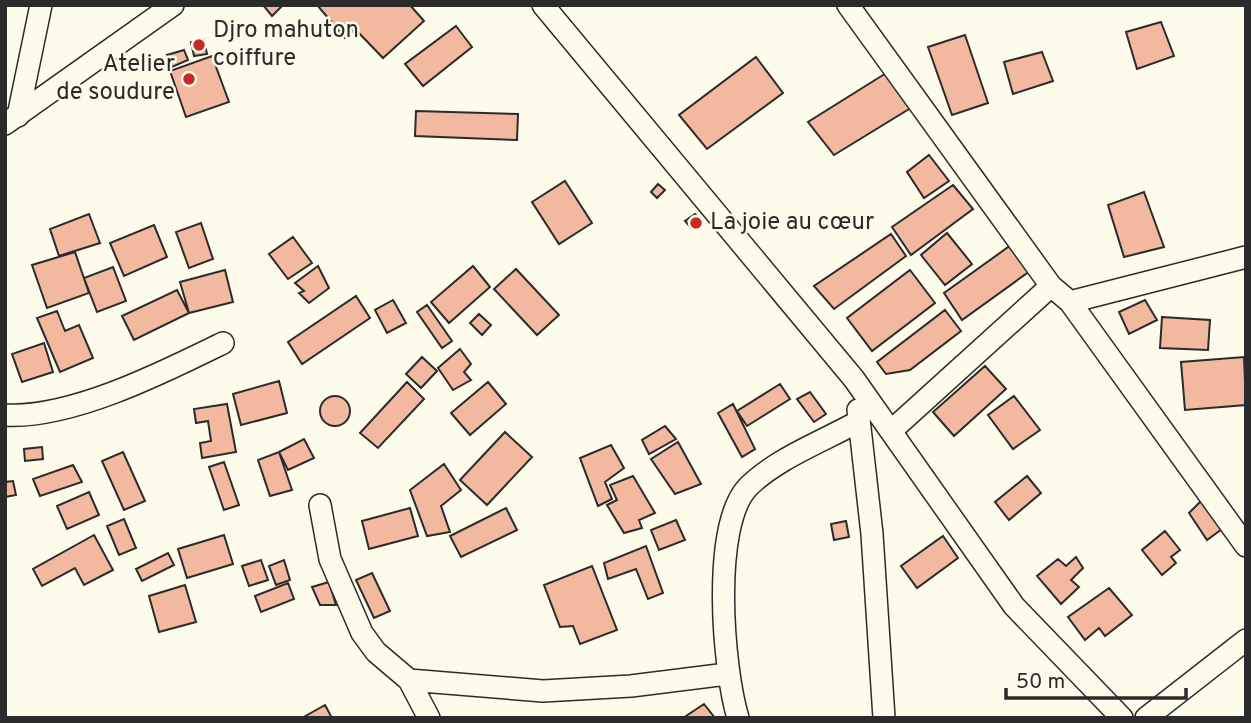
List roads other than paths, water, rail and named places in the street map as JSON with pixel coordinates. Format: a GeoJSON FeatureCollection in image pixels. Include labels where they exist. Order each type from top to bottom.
{"type":"FeatureCollection","features":[{"type":"Feature","properties":{"kind":"street"},"geometry":{"type":"LineString","coordinates":[[12,120],[41,5]]}},
{"type":"Feature","properties":{"kind":"street"},"geometry":{"type":"LineString","coordinates":[[12,120],[173,5]]}},
{"type":"Feature","properties":{"kind":"street"},"geometry":{"type":"LineString","coordinates":[[848,5],[1051,286],[1070,302],[1246,546]]}},
{"type":"Feature","properties":{"kind":"street"},"geometry":{"type":"LineString","coordinates":[[550,6],[854,379],[1014,606],[1122,718]]}},
{"type":"Feature","properties":{"kind":"street"},"geometry":{"type":"LineString","coordinates":[[1070,302],[1246,257]]}},
{"type":"Feature","properties":{"kind":"street"},"geometry":{"type":"LineString","coordinates":[[891,431],[1051,286]]}},
{"type":"Feature","properties":{"kind":"street"},"geometry":{"type":"LineString","coordinates":[[5,415],[36,416],[60,410],[173,368],[223,343]]}},
{"type":"Feature","properties":{"kind":"street"},"geometry":{"type":"LineString","coordinates":[[854,379],[872,534],[884,718]]}},
{"type":"Feature","properties":{"kind":"street"},"geometry":{"type":"LineString","coordinates":[[738,718],[727,674],[726,551],[736,504],[748,487],[769,471],[859,421]]}},
{"type":"Feature","properties":{"kind":"street"},"geometry":{"type":"LineString","coordinates":[[320,505],[330,559],[362,633],[376,652],[409,680],[429,718]]}},
{"type":"Feature","properties":{"kind":"street"},"geometry":{"type":"LineString","coordinates":[[1146,718],[1246,640]]}},
{"type":"Feature","properties":{"kind":"street"},"geometry":{"type":"LineString","coordinates":[[409,680],[543,691],[631,686],[727,674]]}},
{"type":"Feature","properties":{"kind":"place","name":"Djro mahuton coiffure"},"geometry":{"type":"Point","coordinates":[199,45]}},
{"type":"Feature","properties":{"kind":"place","name":"Atelier de soudure"},"geometry":{"type":"Point","coordinates":[189,79]}},
{"type":"Feature","properties":{"kind":"place","name":"La joie au cœur"},"geometry":{"type":"Point","coordinates":[696,223]}}]}
